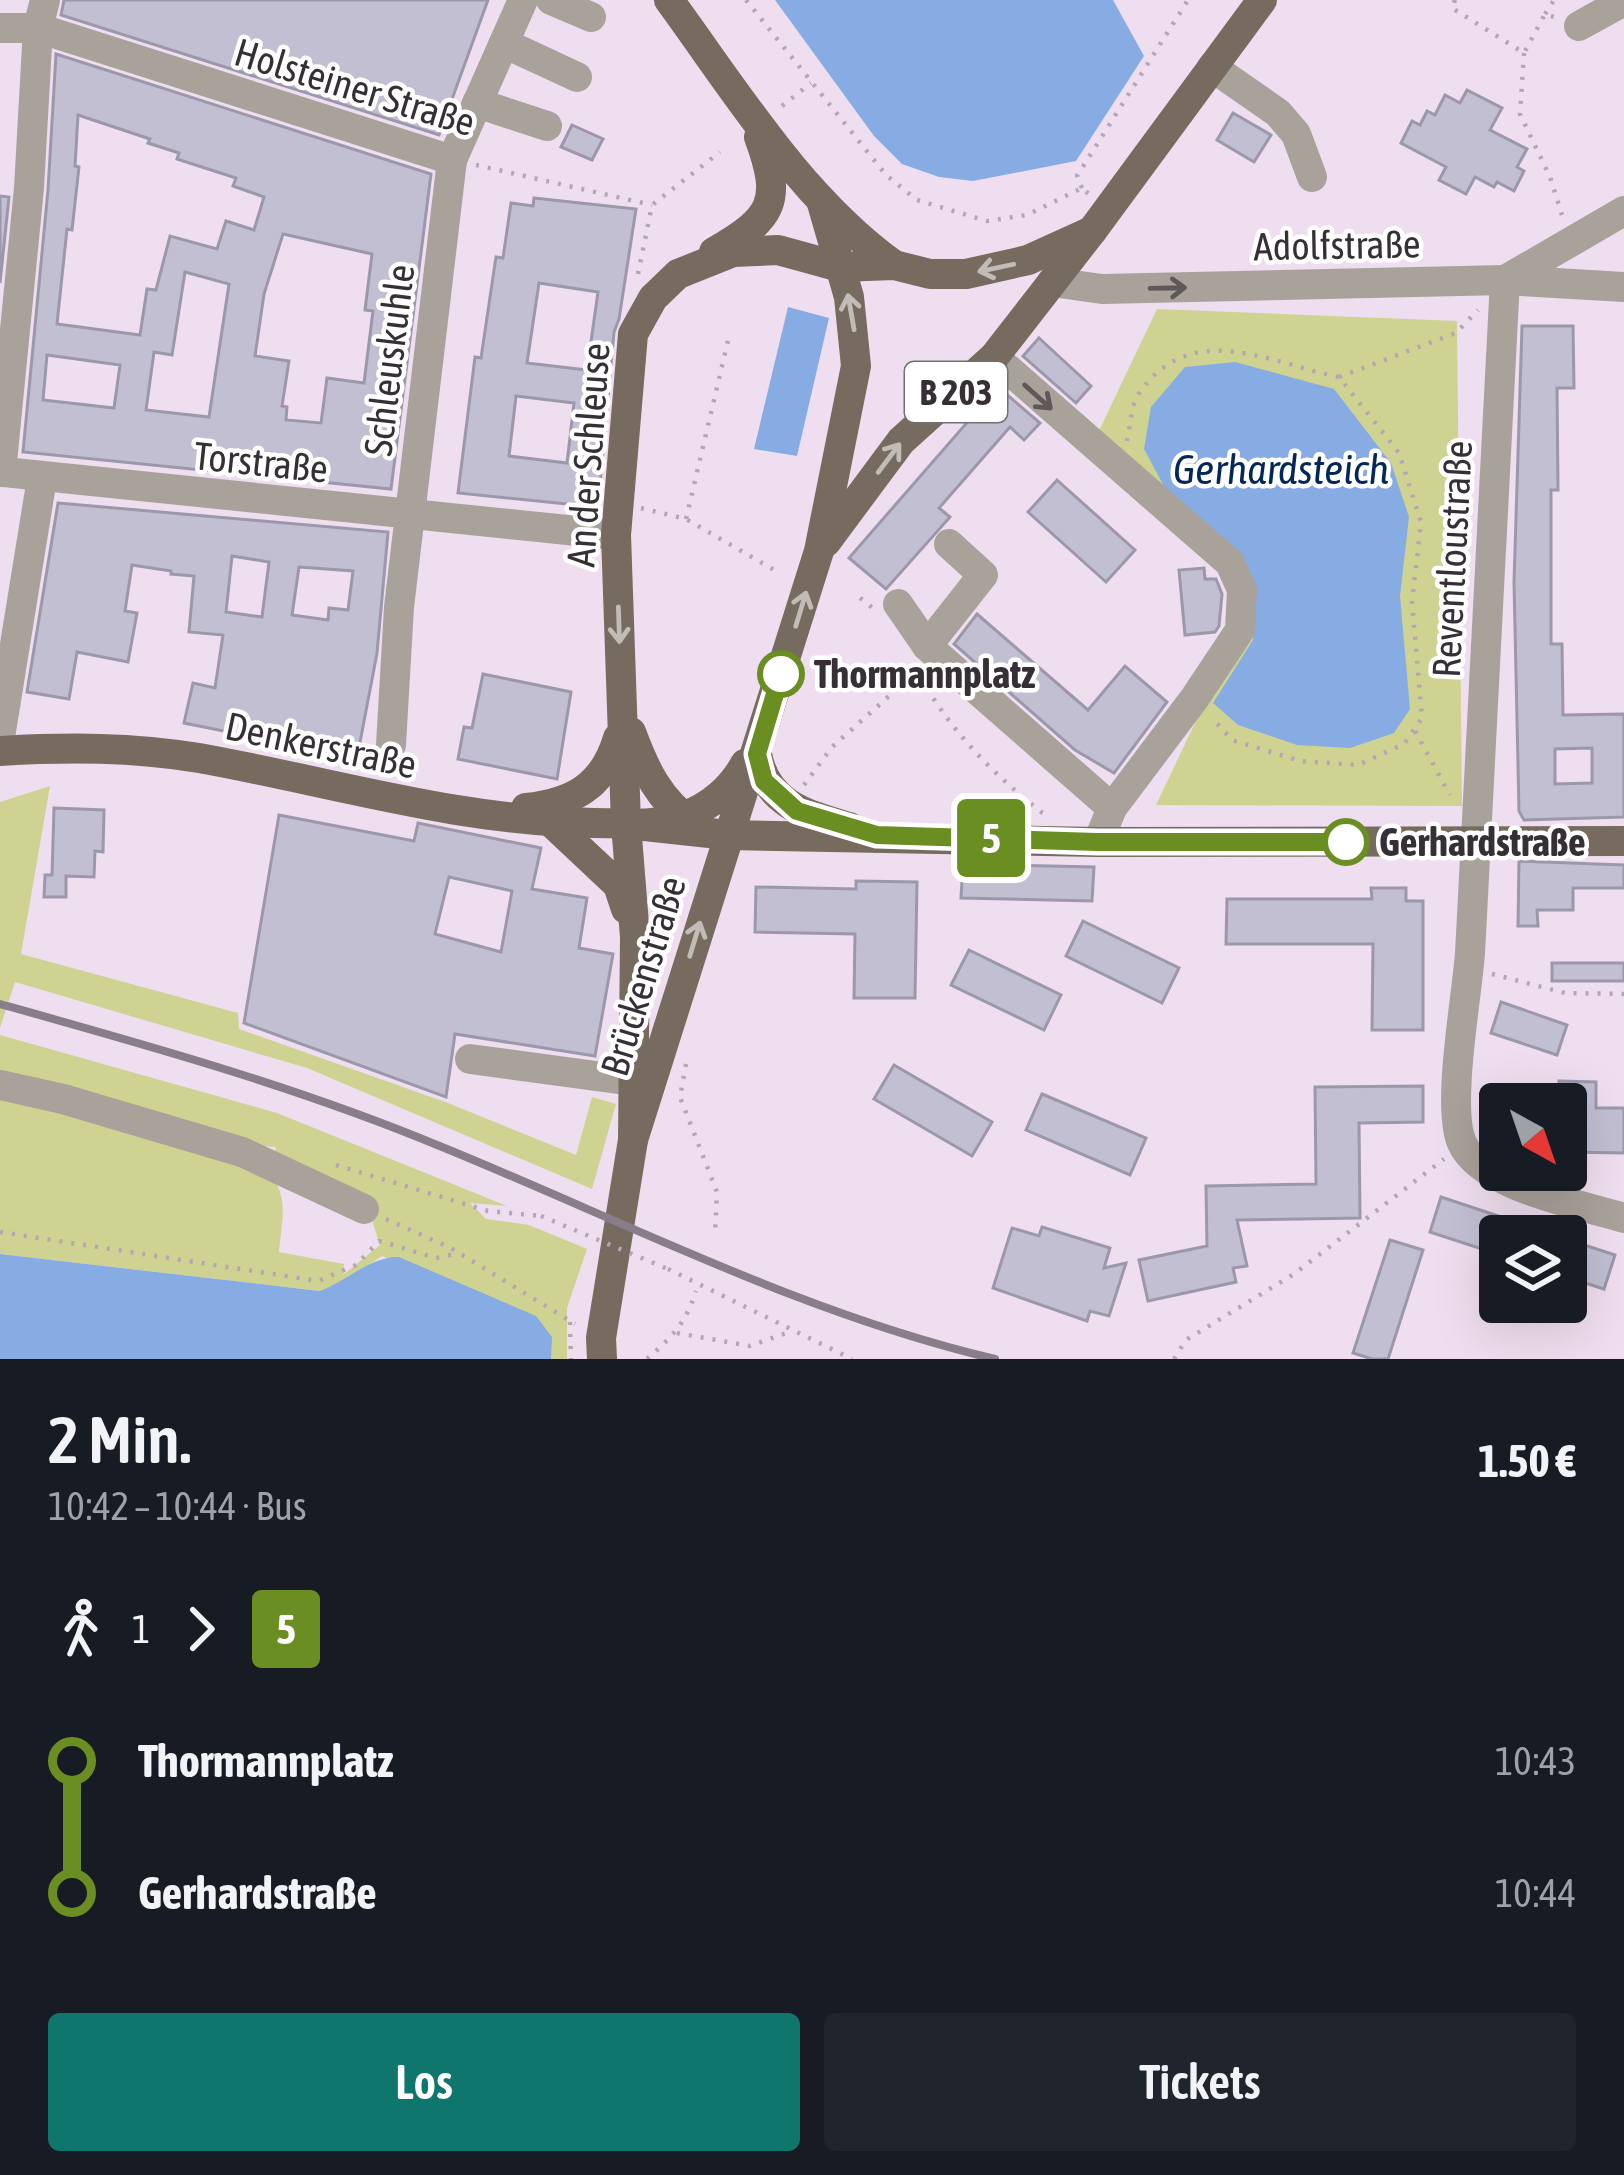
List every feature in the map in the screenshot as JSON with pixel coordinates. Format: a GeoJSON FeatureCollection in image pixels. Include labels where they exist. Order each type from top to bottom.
{"type":"FeatureCollection","features":[{"type":"Feature","properties":{"kind":"main road"},"geometry":{"type":"LineString","coordinates":[[669,0],[821,200],[858,239],[894,265]]}},
{"type":"Feature","properties":{"kind":"main road","name":"B 203"},"geometry":{"type":"LineString","coordinates":[[722,834],[758,750],[819,551],[901,441],[994,357],[1100,222],[1262,0]]}},
{"type":"Feature","properties":{"kind":"main road"},"geometry":{"type":"LineString","coordinates":[[678,274],[742,236],[764,214],[774,178],[750,112]]}},
{"type":"Feature","properties":{"kind":"main road"},"geometry":{"type":"LineString","coordinates":[[819,551],[856,366],[849,297],[821,200]]}},
{"type":"Feature","properties":{"kind":"main road","name":"B 203"},"geometry":{"type":"LineString","coordinates":[[839,267],[894,265],[930,274],[966,274],[1028,260],[1100,222]]}},
{"type":"Feature","properties":{"kind":"main road","name":"An der Schleuse"},"geometry":{"type":"LineString","coordinates":[[626,824],[616,535],[633,334],[653,298],[678,274],[733,252],[778,250],[839,267]]}},
{"type":"Feature","properties":{"kind":"main road"},"geometry":{"type":"LineString","coordinates":[[624,715],[654,786],[683,817],[722,834]]}},
{"type":"Feature","properties":{"kind":"main road"},"geometry":{"type":"LineString","coordinates":[[484,812],[546,806],[583,792],[611,760],[624,715]]}},
{"type":"Feature","properties":{"kind":"main road","name":"Denkerstraße"},"geometry":{"type":"LineString","coordinates":[[0,751],[139,749],[379,798],[551,822],[626,824]]}},
{"type":"Feature","properties":{"kind":"main road"},"geometry":{"type":"LineString","coordinates":[[638,750],[661,780],[684,791],[728,788]]}},
{"type":"Feature","properties":{"kind":"main road"},"geometry":{"type":"LineString","coordinates":[[626,824],[683,817],[728,788],[758,750]]}},
{"type":"Feature","properties":{"kind":"main road"},"geometry":{"type":"LineString","coordinates":[[758,750],[764,781],[797,811],[877,835]]}},
{"type":"Feature","properties":{"kind":"main road"},"geometry":{"type":"LineString","coordinates":[[551,822],[618,885],[635,937]]}},
{"type":"Feature","properties":{"kind":"main road"},"geometry":{"type":"LineString","coordinates":[[626,824],[722,834],[1097,842],[1624,841]]}},
{"type":"Feature","properties":{"kind":"main road","name":"Brückenstraße"},"geometry":{"type":"LineString","coordinates":[[626,824],[635,937],[633,1140]]}},
{"type":"Feature","properties":{"kind":"main road","name":"Brückenstraße"},"geometry":{"type":"LineString","coordinates":[[602,1359],[633,1140],[722,834]]}},
{"type":"Feature","properties":{"kind":"street","name":"Schleuskuhle"},"geometry":{"type":"LineString","coordinates":[[391,745],[410,516],[452,160],[523,0]]}},
{"type":"Feature","properties":{"kind":"street"},"geometry":{"type":"LineString","coordinates":[[550,0],[591,17]]}},
{"type":"Feature","properties":{"kind":"street"},"geometry":{"type":"LineString","coordinates":[[1579,26],[1624,1]]}},
{"type":"Feature","properties":{"kind":"street"},"geometry":{"type":"LineString","coordinates":[[2,472],[42,14]]}},
{"type":"Feature","properties":{"kind":"street","name":"Holsteiner Straße"},"geometry":{"type":"LineString","coordinates":[[0,28],[42,14],[452,160]]}},
{"type":"Feature","properties":{"kind":"street"},"geometry":{"type":"LineString","coordinates":[[504,43],[577,77]]}},
{"type":"Feature","properties":{"kind":"street"},"geometry":{"type":"LineString","coordinates":[[1212,67],[1277,113],[1296,134],[1312,177]]}},
{"type":"Feature","properties":{"kind":"street"},"geometry":{"type":"LineString","coordinates":[[477,103],[548,126]]}},
{"type":"Feature","properties":{"kind":"street"},"geometry":{"type":"LineString","coordinates":[[1505,280],[1624,211]]}},
{"type":"Feature","properties":{"kind":"street","name":"Adolfstraße"},"geometry":{"type":"LineString","coordinates":[[1052,282],[1102,290],[1505,280],[1624,287]]}},
{"type":"Feature","properties":{"kind":"street","name":"Reventloustraße"},"geometry":{"type":"LineString","coordinates":[[1463,1145],[1457,1119],[1505,280]]}},
{"type":"Feature","properties":{"kind":"street"},"geometry":{"type":"LineString","coordinates":[[994,357],[1229,563],[1242,590],[1240,630],[1112,808],[1097,842]]}},
{"type":"Feature","properties":{"kind":"street","name":"Torstraße"},"geometry":{"type":"LineString","coordinates":[[2,472],[616,535]]}},
{"type":"Feature","properties":{"kind":"street"},"geometry":{"type":"LineString","coordinates":[[0,737],[42,478]]}},
{"type":"Feature","properties":{"kind":"street"},"geometry":{"type":"LineString","coordinates":[[918,660],[983,575],[950,544]]}},
{"type":"Feature","properties":{"kind":"street"},"geometry":{"type":"LineString","coordinates":[[890,609],[918,660],[1112,808]]}},
{"type":"Feature","properties":{"kind":"street"},"geometry":{"type":"LineString","coordinates":[[470,1059],[633,1081]]}},
{"type":"Feature","properties":{"kind":"street"},"geometry":{"type":"LineString","coordinates":[[0,1085],[242,1152],[364,1209]]}},
{"type":"Feature","properties":{"kind":"street"},"geometry":{"type":"LineString","coordinates":[[1463,1145],[1477,1162],[1508,1182],[1624,1218]]}},
{"type":"Feature","properties":{"kind":"path"},"geometry":{"type":"LineString","coordinates":[[746,0],[886,175],[917,200],[987,220],[1028,215],[1082,188]]}},
{"type":"Feature","properties":{"kind":"path"},"geometry":{"type":"LineString","coordinates":[[1100,222],[1077,176],[1188,0]]}},
{"type":"Feature","properties":{"kind":"path"},"geometry":{"type":"LineString","coordinates":[[1455,0],[1452,8],[1524,53]]}},
{"type":"Feature","properties":{"kind":"path"},"geometry":{"type":"LineString","coordinates":[[1554,0],[1524,53],[1520,114],[1550,176],[1568,244]]}},
{"type":"Feature","properties":{"kind":"path"},"geometry":{"type":"LineString","coordinates":[[1545,14],[1579,26]]}},
{"type":"Feature","properties":{"kind":"path"},"geometry":{"type":"LineString","coordinates":[[782,106],[812,83]]}},
{"type":"Feature","properties":{"kind":"path"},"geometry":{"type":"LineString","coordinates":[[635,291],[652,206],[720,152]]}},
{"type":"Feature","properties":{"kind":"path","name":"Holsteiner Straße"},"geometry":{"type":"LineString","coordinates":[[452,160],[652,206]]}},
{"type":"Feature","properties":{"kind":"path"},"geometry":{"type":"LineString","coordinates":[[1127,476],[1127,443],[1136,397],[1177,357],[1210,349],[1267,356],[1300,369],[1339,376],[1456,333],[1505,280]]}},
{"type":"Feature","properties":{"kind":"path"},"geometry":{"type":"LineString","coordinates":[[686,519],[730,332]]}},
{"type":"Feature","properties":{"kind":"path"},"geometry":{"type":"LineString","coordinates":[[1194,699],[1232,740],[1300,761],[1358,765],[1404,744],[1422,718],[1412,602],[1421,521],[1400,453],[1339,376]]}},
{"type":"Feature","properties":{"kind":"path"},"geometry":{"type":"LineString","coordinates":[[619,503],[686,519],[776,572]]}},
{"type":"Feature","properties":{"kind":"path"},"geometry":{"type":"LineString","coordinates":[[860,598],[890,609]]}},
{"type":"Feature","properties":{"kind":"path"},"geometry":{"type":"LineString","coordinates":[[797,811],[805,778],[918,660],[939,709],[977,756],[1050,819]]}},
{"type":"Feature","properties":{"kind":"path"},"geometry":{"type":"LineString","coordinates":[[1415,731],[1456,805]]}},
{"type":"Feature","properties":{"kind":"path"},"geometry":{"type":"LineString","coordinates":[[1469,968],[1565,993],[1624,994]]}},
{"type":"Feature","properties":{"kind":"path"},"geometry":{"type":"LineString","coordinates":[[688,1053],[680,1097],[717,1192],[715,1234]]}},
{"type":"Feature","properties":{"kind":"path"},"geometry":{"type":"LineString","coordinates":[[1174,1359],[1186,1340],[1294,1274],[1463,1145]]}},
{"type":"Feature","properties":{"kind":"path"},"geometry":{"type":"LineString","coordinates":[[324,1161],[488,1211],[541,1216],[668,1269],[852,1359]]}},
{"type":"Feature","properties":{"kind":"path"},"geometry":{"type":"LineString","coordinates":[[364,1209],[459,1253],[570,1322],[571,1359]]}},
{"type":"Feature","properties":{"kind":"path"},"geometry":{"type":"LineString","coordinates":[[0,1232],[318,1281],[356,1265],[380,1241],[436,1258],[459,1253]]}},
{"type":"Feature","properties":{"kind":"path"},"geometry":{"type":"LineString","coordinates":[[646,1359],[677,1333],[696,1291]]}},
{"type":"Feature","properties":{"kind":"path"},"geometry":{"type":"LineString","coordinates":[[677,1333],[750,1346],[792,1331]]}},
{"type":"Feature","properties":{"kind":"green space"},"geometry":{"type":"Polygon","coordinates":[[[1157,309],[1457,321],[1462,806],[1156,805],[1206,700],[1248,590],[1097,435],[1157,309]]]}},
{"type":"Feature","properties":{"kind":"green space"},"geometry":{"type":"Polygon","coordinates":[[[50,786],[21,954],[238,1013],[239,1029],[448,1103],[576,1155],[592,1097],[616,1104],[592,1189],[307,1068],[15,982],[0,1028],[0,802],[50,786]]]}},
{"type":"Feature","properties":{"kind":"green space"},"geometry":{"type":"Polygon","coordinates":[[[0,1035],[277,1113],[507,1206],[470,1203],[486,1219],[529,1225],[587,1249],[567,1308],[567,1359],[551,1359],[551,1337],[382,1256],[344,1282],[321,1291],[0,1254],[0,1095],[77,1114],[273,1177],[282,1204],[279,1252],[344,1264],[343,1275],[380,1245],[367,1205],[273,1162],[276,1147],[236,1144],[0,1074],[0,1035]]]}},
{"type":"Feature","properties":{"kind":"water"},"geometry":{"type":"Polygon","coordinates":[[[775,0],[1113,0],[1144,56],[1076,161],[973,181],[939,177],[902,164],[874,136],[775,0]]]}},
{"type":"Feature","properties":{"kind":"water"},"geometry":{"type":"Polygon","coordinates":[[[788,307],[829,318],[797,456],[754,449],[788,307]]]}},
{"type":"Feature","properties":{"kind":"water","name":"Gerhardsteich"},"geometry":{"type":"Polygon","coordinates":[[[1235,362],[1334,389],[1391,463],[1409,517],[1400,596],[1410,709],[1394,733],[1350,748],[1297,745],[1238,725],[1213,703],[1253,640],[1255,611],[1167,492],[1144,449],[1151,407],[1185,367],[1235,362]]]}},
{"type":"Feature","properties":{"kind":"water"},"geometry":{"type":"Polygon","coordinates":[[[0,1254],[320,1291],[369,1265],[399,1257],[536,1316],[552,1337],[551,1359],[0,1359],[0,1254]]]}},
{"type":"Feature","properties":{"kind":"building"},"geometry":{"type":"Polygon","coordinates":[[[64,0],[488,0],[439,135],[61,15],[64,0]]]}},
{"type":"Feature","properties":{"kind":"building"},"geometry":{"type":"Polygon","coordinates":[[[56,54],[431,174],[391,489],[23,452],[56,54]],[[78,115],[75,166],[79,167],[72,230],[67,229],[57,324],[140,335],[147,289],[156,290],[170,236],[217,249],[226,221],[254,230],[264,197],[233,186],[236,178],[177,159],[179,153],[148,143],[150,139],[78,115]],[[283,234],[264,294],[255,356],[289,361],[282,406],[287,407],[286,420],[321,423],[327,378],[364,383],[373,311],[365,310],[372,254],[283,234]],[[185,272],[172,355],[154,352],[146,410],[209,417],[229,284],[185,272]],[[47,355],[43,400],[114,408],[120,365],[47,355]]]}},
{"type":"Feature","properties":{"kind":"building"},"geometry":{"type":"Polygon","coordinates":[[[1467,90],[1502,108],[1490,130],[1527,149],[1517,167],[1524,171],[1514,191],[1475,177],[1466,194],[1439,180],[1446,167],[1401,143],[1412,121],[1420,125],[1427,111],[1435,115],[1445,95],[1460,103],[1467,90]]]}},
{"type":"Feature","properties":{"kind":"building"},"geometry":{"type":"Polygon","coordinates":[[[1233,113],[1271,135],[1254,162],[1217,140],[1233,113]]]}},
{"type":"Feature","properties":{"kind":"building"},"geometry":{"type":"Polygon","coordinates":[[[572,125],[603,139],[592,160],[561,147],[572,125]]]}},
{"type":"Feature","properties":{"kind":"building"},"geometry":{"type":"Polygon","coordinates":[[[0,196],[9,197],[0,283],[0,196]]]}},
{"type":"Feature","properties":{"kind":"building"},"geometry":{"type":"Polygon","coordinates":[[[534,198],[636,209],[614,332],[599,496],[586,506],[458,493],[475,357],[481,358],[496,257],[503,258],[511,203],[533,206],[534,198]],[[539,283],[527,363],[587,370],[598,292],[539,283]],[[516,396],[509,456],[567,463],[574,403],[516,396]]]}},
{"type":"Feature","properties":{"kind":"building"},"geometry":{"type":"Polygon","coordinates":[[[1522,326],[1573,326],[1574,388],[1557,388],[1558,490],[1551,490],[1551,644],[1562,644],[1563,715],[1624,714],[1624,817],[1524,820],[1519,811],[1514,582],[1522,326]],[[1592,748],[1555,749],[1555,784],[1592,783],[1592,748]]]}},
{"type":"Feature","properties":{"kind":"building"},"geometry":{"type":"Polygon","coordinates":[[[1039,338],[1091,386],[1076,403],[1023,356],[1039,338]]]}},
{"type":"Feature","properties":{"kind":"building"},"geometry":{"type":"Polygon","coordinates":[[[998,387],[1040,423],[1024,440],[1010,427],[939,508],[950,517],[886,589],[849,558],[998,387]]]}},
{"type":"Feature","properties":{"kind":"building"},"geometry":{"type":"Polygon","coordinates":[[[1057,480],[1135,550],[1106,582],[1028,512],[1057,480]]]}},
{"type":"Feature","properties":{"kind":"building"},"geometry":{"type":"Polygon","coordinates":[[[58,503],[388,532],[377,653],[357,758],[184,723],[193,683],[215,688],[223,635],[189,632],[194,576],[171,571],[132,565],[125,611],[137,613],[128,662],[77,652],[69,699],[27,692],[58,503]],[[232,556],[226,612],[262,617],[269,562],[232,556]],[[299,567],[292,615],[328,620],[329,608],[348,610],[353,571],[299,567]]]}},
{"type":"Feature","properties":{"kind":"building"},"geometry":{"type":"Polygon","coordinates":[[[1204,568],[1205,579],[1216,579],[1222,594],[1219,626],[1215,632],[1185,635],[1179,570],[1204,568]]]}},
{"type":"Feature","properties":{"kind":"building"},"geometry":{"type":"Polygon","coordinates":[[[977,614],[1088,710],[1125,666],[1167,702],[1114,773],[1075,750],[954,644],[977,614]]]}},
{"type":"Feature","properties":{"kind":"building"},"geometry":{"type":"Polygon","coordinates":[[[483,674],[571,692],[557,779],[458,759],[464,727],[472,728],[483,674]]]}},
{"type":"Feature","properties":{"kind":"building"},"geometry":{"type":"Polygon","coordinates":[[[54,808],[104,810],[103,852],[95,851],[94,877],[66,876],[66,897],[44,897],[45,875],[52,875],[54,808]]]}},
{"type":"Feature","properties":{"kind":"building"},"geometry":{"type":"Polygon","coordinates":[[[279,815],[414,841],[418,823],[541,848],[532,889],[587,898],[579,948],[613,954],[595,1056],[455,1034],[446,1097],[244,1023],[279,815]],[[449,877],[435,934],[501,952],[512,891],[449,877]]]}},
{"type":"Feature","properties":{"kind":"building"},"geometry":{"type":"Polygon","coordinates":[[[1519,861],[1624,865],[1624,888],[1573,888],[1573,910],[1537,910],[1538,926],[1518,926],[1519,861]]]}},
{"type":"Feature","properties":{"kind":"building"},"geometry":{"type":"Polygon","coordinates":[[[963,864],[1094,867],[1092,901],[961,898],[963,864]]]}},
{"type":"Feature","properties":{"kind":"building"},"geometry":{"type":"Polygon","coordinates":[[[856,881],[917,882],[915,998],[854,998],[855,934],[755,932],[756,887],[856,889],[856,881]]]}},
{"type":"Feature","properties":{"kind":"building"},"geometry":{"type":"Polygon","coordinates":[[[1371,888],[1406,888],[1406,901],[1423,901],[1423,1030],[1372,1030],[1373,944],[1226,944],[1227,899],[1372,899],[1371,888]]]}},
{"type":"Feature","properties":{"kind":"building"},"geometry":{"type":"Polygon","coordinates":[[[1083,921],[1179,968],[1162,1003],[1066,956],[1083,921]]]}},
{"type":"Feature","properties":{"kind":"building"},"geometry":{"type":"Polygon","coordinates":[[[969,950],[1061,995],[1044,1030],[951,985],[969,950]]]}},
{"type":"Feature","properties":{"kind":"building"},"geometry":{"type":"Polygon","coordinates":[[[1552,963],[1624,963],[1624,981],[1552,981],[1552,963]]]}},
{"type":"Feature","properties":{"kind":"building"},"geometry":{"type":"Polygon","coordinates":[[[1501,1002],[1567,1025],[1557,1055],[1491,1033],[1501,1002]]]}},
{"type":"Feature","properties":{"kind":"building"},"geometry":{"type":"Polygon","coordinates":[[[894,1065],[992,1122],[972,1156],[874,1099],[894,1065]]]}},
{"type":"Feature","properties":{"kind":"building"},"geometry":{"type":"Polygon","coordinates":[[[1596,1082],[1596,1108],[1624,1108],[1624,1153],[1587,1152],[1587,1083],[1559,1083],[1596,1082]]]}},
{"type":"Feature","properties":{"kind":"building"},"geometry":{"type":"Polygon","coordinates":[[[1423,1086],[1423,1122],[1359,1123],[1360,1218],[1237,1220],[1247,1266],[1233,1268],[1236,1282],[1148,1301],[1139,1260],[1207,1246],[1206,1186],[1316,1184],[1315,1087],[1423,1086]]]}},
{"type":"Feature","properties":{"kind":"building"},"geometry":{"type":"Polygon","coordinates":[[[1042,1094],[1146,1138],[1130,1175],[1026,1130],[1042,1094]]]}},
{"type":"Feature","properties":{"kind":"building"},"geometry":{"type":"Polygon","coordinates":[[[1441,1197],[1496,1215],[1479,1215],[1479,1248],[1430,1232],[1441,1197]]]}},
{"type":"Feature","properties":{"kind":"building"},"geometry":{"type":"Polygon","coordinates":[[[1042,1227],[1110,1248],[1104,1268],[1126,1263],[1109,1316],[1090,1311],[1087,1321],[993,1288],[1012,1228],[1039,1236],[1042,1227]]]}},
{"type":"Feature","properties":{"kind":"building"},"geometry":{"type":"Polygon","coordinates":[[[1390,1240],[1423,1250],[1388,1359],[1372,1359],[1353,1353],[1390,1240]]]}},
{"type":"Feature","properties":{"kind":"building"},"geometry":{"type":"Polygon","coordinates":[[[1587,1246],[1615,1255],[1604,1289],[1587,1284],[1587,1246]]]}},
{"type":"Feature","properties":{"kind":"railway"},"geometry":{"type":"LineString","coordinates":[[0,1004],[333,1105],[784,1292],[995,1359]]}},
{"type":"Feature","properties":{"kind":"bus line","name":"5"},"geometry":{"type":"LineString","coordinates":[[781,674],[757,754],[764,781],[797,811],[877,835],[1097,842],[1346,842]]}},
{"type":"Feature","properties":{"kind":"place","name":"Thormannplatz"},"geometry":{"type":"Point","coordinates":[781,674]}},
{"type":"Feature","properties":{"kind":"place","name":"Gerhardstraße"},"geometry":{"type":"Point","coordinates":[1346,842]}}]}
